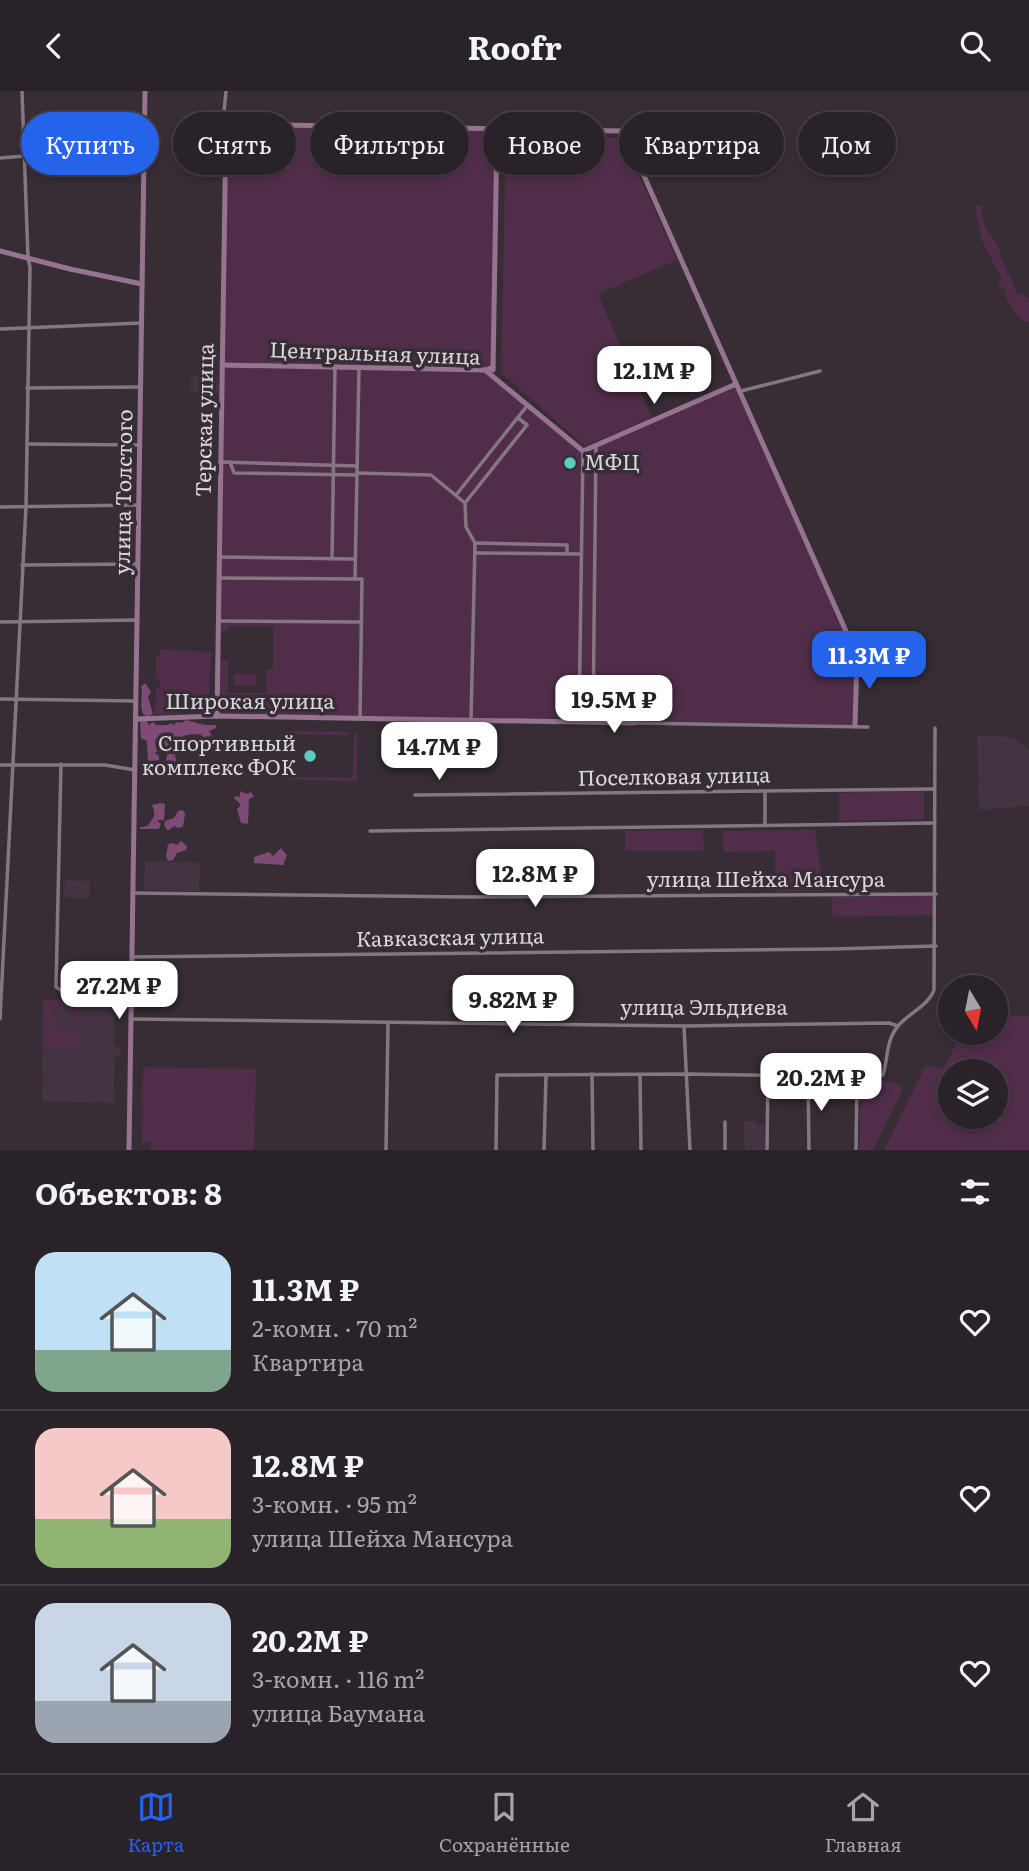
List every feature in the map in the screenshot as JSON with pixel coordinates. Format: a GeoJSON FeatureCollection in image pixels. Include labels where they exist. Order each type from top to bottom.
{"type":"FeatureCollection","features":[{"type":"Feature","properties":{"kind":"street"},"geometry":{"type":"LineString","coordinates":[[22,91],[23,112]]}},
{"type":"Feature","properties":{"kind":"street","name":"улица Толстого"},"geometry":{"type":"LineString","coordinates":[[145,91],[145,112]]}},
{"type":"Feature","properties":{"kind":"street"},"geometry":{"type":"LineString","coordinates":[[224,112],[226,91]]}},
{"type":"Feature","properties":{"kind":"street"},"geometry":{"type":"LineString","coordinates":[[296,125],[483,129]]}},
{"type":"Feature","properties":{"kind":"street"},"geometry":{"type":"LineString","coordinates":[[605,131],[625,133],[857,656],[855,726]]}},
{"type":"Feature","properties":{"kind":"street"},"geometry":{"type":"LineString","coordinates":[[0,158],[21,155]]}},
{"type":"Feature","properties":{"kind":"street"},"geometry":{"type":"LineString","coordinates":[[0,1019],[26,506],[30,267],[26,175]]}},
{"type":"Feature","properties":{"kind":"street","name":"улица Толстого"},"geometry":{"type":"LineString","coordinates":[[129,1150],[144,175]]}},
{"type":"Feature","properties":{"kind":"street","name":"Терская улица"},"geometry":{"type":"LineString","coordinates":[[217,716],[225,175]]}},
{"type":"Feature","properties":{"kind":"street"},"geometry":{"type":"LineString","coordinates":[[493,376],[496,175]]}},
{"type":"Feature","properties":{"kind":"street"},"geometry":{"type":"LineString","coordinates":[[0,251],[142,284]]}},
{"type":"Feature","properties":{"kind":"street"},"geometry":{"type":"LineString","coordinates":[[0,329],[142,323]]}},
{"type":"Feature","properties":{"kind":"street","name":"Центральная улица"},"geometry":{"type":"LineString","coordinates":[[222,365],[485,370],[583,451]]}},
{"type":"Feature","properties":{"kind":"street"},"geometry":{"type":"LineString","coordinates":[[332,559],[334,367]]}},
{"type":"Feature","properties":{"kind":"street"},"geometry":{"type":"LineString","coordinates":[[355,579],[359,367]]}},
{"type":"Feature","properties":{"kind":"street"},"geometry":{"type":"LineString","coordinates":[[485,370],[493,367]]}},
{"type":"Feature","properties":{"kind":"street"},"geometry":{"type":"LineString","coordinates":[[579,722],[583,451],[738,388],[820,371]]}},
{"type":"Feature","properties":{"kind":"street"},"geometry":{"type":"LineString","coordinates":[[27,388],[141,387]]}},
{"type":"Feature","properties":{"kind":"street"},"geometry":{"type":"LineString","coordinates":[[456,495],[527,406]]}},
{"type":"Feature","properties":{"kind":"street"},"geometry":{"type":"LineString","coordinates":[[471,720],[475,543],[466,527],[465,503],[527,425],[518,418]]}},
{"type":"Feature","properties":{"kind":"street"},"geometry":{"type":"LineString","coordinates":[[26,444],[140,445]]}},
{"type":"Feature","properties":{"kind":"street"},"geometry":{"type":"LineString","coordinates":[[593,722],[596,446]]}},
{"type":"Feature","properties":{"kind":"street"},"geometry":{"type":"LineString","coordinates":[[220,462],[357,466]]}},
{"type":"Feature","properties":{"kind":"street"},"geometry":{"type":"LineString","coordinates":[[230,462],[234,473],[431,475],[465,503]]}},
{"type":"Feature","properties":{"kind":"street"},"geometry":{"type":"LineString","coordinates":[[0,507],[139,505]]}},
{"type":"Feature","properties":{"kind":"street"},"geometry":{"type":"LineString","coordinates":[[475,543],[568,545],[567,554]]}},
{"type":"Feature","properties":{"kind":"street"},"geometry":{"type":"LineString","coordinates":[[475,552],[582,554]]}},
{"type":"Feature","properties":{"kind":"street"},"geometry":{"type":"LineString","coordinates":[[219,557],[355,559]]}},
{"type":"Feature","properties":{"kind":"street"},"geometry":{"type":"LineString","coordinates":[[22,565],[138,564]]}},
{"type":"Feature","properties":{"kind":"street"},"geometry":{"type":"LineString","coordinates":[[218,577],[362,579],[360,718]]}},
{"type":"Feature","properties":{"kind":"street"},"geometry":{"type":"LineString","coordinates":[[0,622],[138,620]]}},
{"type":"Feature","properties":{"kind":"street"},"geometry":{"type":"LineString","coordinates":[[218,621],[362,622]]}},
{"type":"Feature","properties":{"kind":"street"},"geometry":{"type":"LineString","coordinates":[[0,699],[136,701]]}},
{"type":"Feature","properties":{"kind":"street","name":"Широкая улица"},"geometry":{"type":"LineString","coordinates":[[136,719],[217,716],[868,727]]}},
{"type":"Feature","properties":{"kind":"street"},"geometry":{"type":"LineString","coordinates":[[496,1150],[497,1076],[883,1075],[889,1045],[898,1025],[933,995],[936,946],[933,789],[935,728]]}},
{"type":"Feature","properties":{"kind":"street"},"geometry":{"type":"LineString","coordinates":[[61,764],[56,987],[65,993],[132,993]]}},
{"type":"Feature","properties":{"kind":"street"},"geometry":{"type":"LineString","coordinates":[[0,765],[105,765],[135,769]]}},
{"type":"Feature","properties":{"kind":"street","name":"Поселковая улица"},"geometry":{"type":"LineString","coordinates":[[415,795],[933,789]]}},
{"type":"Feature","properties":{"kind":"street"},"geometry":{"type":"LineString","coordinates":[[765,792],[765,825]]}},
{"type":"Feature","properties":{"kind":"street"},"geometry":{"type":"LineString","coordinates":[[370,831],[934,823]]}},
{"type":"Feature","properties":{"kind":"street","name":"улица Шейха Мансура"},"geometry":{"type":"LineString","coordinates":[[133,893],[429,897],[936,894]]}},
{"type":"Feature","properties":{"kind":"street","name":"Кавказская улица"},"geometry":{"type":"LineString","coordinates":[[132,957],[936,946]]}},
{"type":"Feature","properties":{"kind":"street","name":"улица Эльдиева"},"geometry":{"type":"LineString","coordinates":[[132,1019],[684,1026],[898,1025]]}},
{"type":"Feature","properties":{"kind":"street"},"geometry":{"type":"LineString","coordinates":[[386,1150],[388,1022]]}},
{"type":"Feature","properties":{"kind":"street"},"geometry":{"type":"LineString","coordinates":[[684,1026],[690,1150]]}},
{"type":"Feature","properties":{"kind":"street"},"geometry":{"type":"LineString","coordinates":[[592,1074],[593,1150]]}},
{"type":"Feature","properties":{"kind":"street"},"geometry":{"type":"LineString","coordinates":[[640,1074],[641,1150]]}},
{"type":"Feature","properties":{"kind":"street"},"geometry":{"type":"LineString","coordinates":[[544,1150],[546,1075]]}},
{"type":"Feature","properties":{"kind":"street"},"geometry":{"type":"LineString","coordinates":[[767,1150],[768,1075]]}},
{"type":"Feature","properties":{"kind":"street"},"geometry":{"type":"LineString","coordinates":[[808,1076],[809,1150]]}},
{"type":"Feature","properties":{"kind":"street"},"geometry":{"type":"LineString","coordinates":[[856,1150],[857,1077]]}},
{"type":"Feature","properties":{"kind":"street"},"geometry":{"type":"LineString","coordinates":[[725,1122],[725,1150]]}},
{"type":"Feature","properties":{"kind":"shaded area"},"geometry":{"type":"Polygon","coordinates":[[[296,125],[310,126],[310,175],[469,175],[469,128],[483,129],[483,175],[496,175],[493,376],[583,451],[736,384],[857,656],[855,726],[217,716],[217,661],[228,661],[228,693],[266,693],[266,670],[273,669],[273,626],[229,626],[228,631],[217,631],[225,175],[296,175],[296,125]]]}},
{"type":"Feature","properties":{"kind":"shaded area"},"geometry":{"type":"Polygon","coordinates":[[[605,138],[619,138],[619,175],[639,175],[677,260],[598,294],[652,418],[585,446],[501,373],[505,175],[605,175],[605,138]]]}},
{"type":"Feature","properties":{"kind":"shaded area"},"geometry":{"type":"Polygon","coordinates":[[[975,206],[981,206],[984,224],[998,246],[1018,295],[1023,293],[1029,300],[1029,323],[1017,315],[1004,294],[1006,290],[997,285],[1002,279],[982,241],[975,206]]]}},
{"type":"Feature","properties":{"kind":"shaded area"},"geometry":{"type":"Polygon","coordinates":[[[191,375],[218,376],[219,395],[190,392],[191,375]]]}},
{"type":"Feature","properties":{"kind":"shaded area"},"geometry":{"type":"Polygon","coordinates":[[[160,649],[211,652],[209,700],[182,699],[180,714],[155,714],[156,687],[160,687],[160,679],[156,679],[156,656],[159,655],[160,649]]]}},
{"type":"Feature","properties":{"kind":"shaded area"},"geometry":{"type":"Polygon","coordinates":[[[234,674],[256,674],[257,685],[234,686],[234,674]]]}},
{"type":"Feature","properties":{"kind":"shaded area"},"geometry":{"type":"Polygon","coordinates":[[[144,684],[151,692],[148,697],[153,714],[148,716],[144,715],[141,708],[141,686],[144,684]]]}},
{"type":"Feature","properties":{"kind":"shaded area"},"geometry":{"type":"Polygon","coordinates":[[[140,720],[146,720],[149,725],[153,722],[156,725],[174,725],[186,720],[216,725],[216,728],[209,731],[212,735],[209,736],[208,748],[200,734],[186,735],[180,739],[176,737],[175,744],[170,741],[169,746],[174,746],[180,742],[181,745],[175,756],[178,767],[168,774],[165,769],[167,754],[162,751],[163,745],[166,744],[161,743],[162,738],[159,736],[155,742],[155,753],[159,760],[150,765],[148,763],[147,741],[141,738],[140,720]]]}},
{"type":"Feature","properties":{"kind":"shaded area"},"geometry":{"type":"Polygon","coordinates":[[[288,731],[348,732],[348,735],[290,734],[290,777],[353,778],[354,733],[357,733],[357,781],[287,780],[288,731]]]}},
{"type":"Feature","properties":{"kind":"shaded area"},"geometry":{"type":"Polygon","coordinates":[[[977,735],[1012,737],[1029,750],[1029,806],[979,810],[977,735]]]}},
{"type":"Feature","properties":{"kind":"shaded area"},"geometry":{"type":"Polygon","coordinates":[[[240,791],[246,794],[251,792],[254,797],[249,799],[248,824],[241,823],[237,809],[241,805],[234,798],[240,797],[240,791]]]}},
{"type":"Feature","properties":{"kind":"shaded area"},"geometry":{"type":"Polygon","coordinates":[[[924,791],[924,819],[839,821],[839,793],[924,791]]]}},
{"type":"Feature","properties":{"kind":"shaded area"},"geometry":{"type":"Polygon","coordinates":[[[165,804],[164,820],[157,820],[161,824],[159,829],[140,829],[148,826],[153,818],[152,805],[165,804]]]}},
{"type":"Feature","properties":{"kind":"shaded area"},"geometry":{"type":"Polygon","coordinates":[[[183,810],[183,827],[174,826],[167,830],[165,821],[174,818],[178,811],[183,810]]]}},
{"type":"Feature","properties":{"kind":"shaded area"},"geometry":{"type":"Polygon","coordinates":[[[703,830],[704,851],[625,851],[625,831],[703,830]]]}},
{"type":"Feature","properties":{"kind":"shaded area"},"geometry":{"type":"Polygon","coordinates":[[[815,830],[824,891],[775,892],[775,851],[723,852],[723,831],[815,830]]]}},
{"type":"Feature","properties":{"kind":"shaded area"},"geometry":{"type":"Polygon","coordinates":[[[181,841],[187,846],[186,850],[177,853],[173,860],[168,861],[168,844],[177,845],[181,841]]]}},
{"type":"Feature","properties":{"kind":"shaded area"},"geometry":{"type":"Polygon","coordinates":[[[281,848],[287,855],[283,865],[254,863],[254,857],[269,852],[273,856],[281,848]]]}},
{"type":"Feature","properties":{"kind":"shaded area"},"geometry":{"type":"Polygon","coordinates":[[[145,861],[200,863],[199,891],[144,890],[145,861]]]}},
{"type":"Feature","properties":{"kind":"shaded area"},"geometry":{"type":"Polygon","coordinates":[[[65,880],[90,881],[89,899],[64,897],[65,880]]]}},
{"type":"Feature","properties":{"kind":"shaded area"},"geometry":{"type":"Polygon","coordinates":[[[932,896],[933,915],[833,917],[831,897],[932,896]]]}},
{"type":"Feature","properties":{"kind":"shaded area"},"geometry":{"type":"Polygon","coordinates":[[[115,999],[114,1047],[121,1047],[121,1055],[115,1055],[114,1103],[42,1101],[43,1000],[115,999]]]}},
{"type":"Feature","properties":{"kind":"shaded area"},"geometry":{"type":"Polygon","coordinates":[[[43,1000],[80,1000],[80,1026],[75,1025],[74,1012],[78,1012],[77,1003],[56,1003],[56,1009],[52,1009],[56,1029],[80,1030],[79,1046],[43,1046],[43,1000]]]}},
{"type":"Feature","properties":{"kind":"shaded area"},"geometry":{"type":"Polygon","coordinates":[[[1008,1015],[1029,1016],[1029,1150],[884,1150],[926,1065],[938,1068],[938,1129],[1008,1129],[1008,1059],[948,1059],[956,1045],[1008,1045],[1008,1015]]]}},
{"type":"Feature","properties":{"kind":"shaded area"},"geometry":{"type":"Polygon","coordinates":[[[143,1067],[256,1069],[254,1150],[151,1150],[151,1142],[142,1142],[143,1067]]]}},
{"type":"Feature","properties":{"kind":"shaded area"},"geometry":{"type":"Polygon","coordinates":[[[860,1080],[891,1081],[903,1088],[873,1150],[859,1150],[860,1080]]]}},
{"type":"Feature","properties":{"kind":"shaded area"},"geometry":{"type":"Polygon","coordinates":[[[743,1121],[756,1121],[757,1125],[764,1125],[765,1150],[745,1150],[743,1121]]]}},
{"type":"Feature","properties":{"kind":"place","name":"МФЦ"},"geometry":{"type":"Point","coordinates":[570,463]}},
{"type":"Feature","properties":{"kind":"place","name":"Спортивный комплекс ФОК"},"geometry":{"type":"Point","coordinates":[310,756]}}]}
